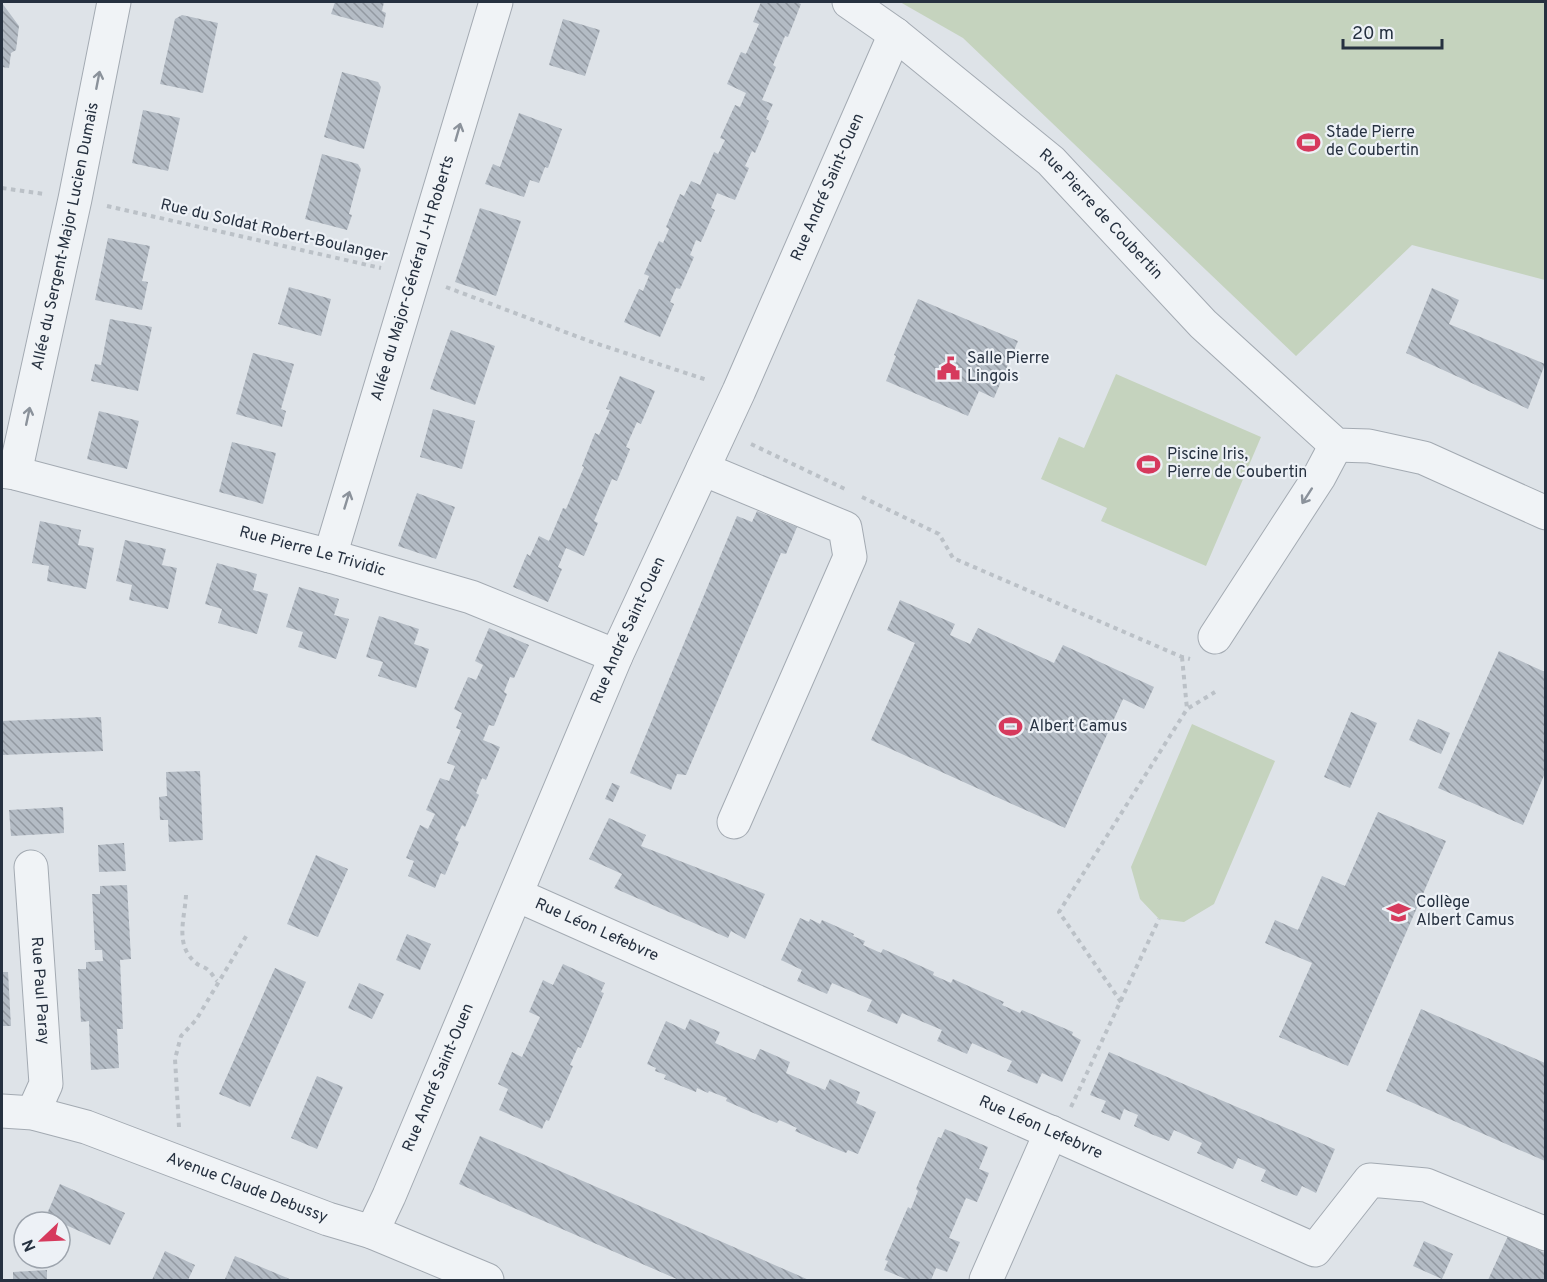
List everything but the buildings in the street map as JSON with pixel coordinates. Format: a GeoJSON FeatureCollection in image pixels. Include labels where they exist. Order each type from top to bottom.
{"type":"FeatureCollection","features":[{"type":"Feature","properties":{"kind":"street","name":"Allée du Sergent-Major Lucien Dumais"},"geometry":{"type":"LineString","coordinates":[[8,472],[75,199],[114,2]]}},
{"type":"Feature","properties":{"kind":"street","name":"Allée du Major-Général J-H Roberts"},"geometry":{"type":"LineString","coordinates":[[330,556],[496,2]]}},
{"type":"Feature","properties":{"kind":"street","name":"Rue Pierre de Coubertin"},"geometry":{"type":"LineString","coordinates":[[849,2],[895,34],[1051,161],[1203,324],[1336,445]]}},
{"type":"Feature","properties":{"kind":"street","name":"Rue André Saint-Ouen"},"geometry":{"type":"LineString","coordinates":[[372,1232],[517,895],[616,656],[739,391],[895,34]]}},
{"type":"Feature","properties":{"kind":"street"},"geometry":{"type":"LineString","coordinates":[[1208,649],[1319,477],[1336,445],[1368,446],[1424,458],[1545,513]]}},
{"type":"Feature","properties":{"kind":"street"},"geometry":{"type":"LineString","coordinates":[[703,468],[845,528],[850,557],[734,822]]}},
{"type":"Feature","properties":{"kind":"street","name":"Rue Pierre Le Trividic"},"geometry":{"type":"LineString","coordinates":[[8,472],[330,556],[471,597],[616,656]]}},
{"type":"Feature","properties":{"kind":"street","name":"Rue Paul Paray"},"geometry":{"type":"LineString","coordinates":[[17,1112],[46,1083],[31,867]]}},
{"type":"Feature","properties":{"kind":"street","name":"Rue Léon Lefebvre"},"geometry":{"type":"LineString","coordinates":[[517,895],[1315,1250],[1370,1180],[1426,1185],[1545,1234]]}},
{"type":"Feature","properties":{"kind":"street","name":"Avenue Claude Debussy"},"geometry":{"type":"LineString","coordinates":[[17,1112],[86,1128],[328,1219],[372,1232],[487,1281]]}},
{"type":"Feature","properties":{"kind":"street"},"geometry":{"type":"LineString","coordinates":[[986,1281],[1054,1134]]}},
{"type":"Feature","properties":{"kind":"path","name":"Rue du Soldat Robert-Boulanger"},"geometry":{"type":"LineString","coordinates":[[2,188],[75,199],[416,275],[589,341],[739,391]]}},
{"type":"Feature","properties":{"kind":"path"},"geometry":{"type":"LineString","coordinates":[[721,429],[845,489]]}},
{"type":"Feature","properties":{"kind":"path"},"geometry":{"type":"LineString","coordinates":[[856,494],[939,534],[952,558],[1182,657],[1208,649]]}},
{"type":"Feature","properties":{"kind":"path"},"geometry":{"type":"LineString","coordinates":[[1182,657],[1187,709]]}},
{"type":"Feature","properties":{"kind":"path"},"geometry":{"type":"LineString","coordinates":[[1121,1002],[1059,912],[1187,709],[1215,692]]}},
{"type":"Feature","properties":{"kind":"path"},"geometry":{"type":"LineString","coordinates":[[186,895],[182,939],[188,954],[196,964],[208,970],[217,981]]}},
{"type":"Feature","properties":{"kind":"path"},"geometry":{"type":"LineString","coordinates":[[1054,1134],[1121,1002],[1159,919]]}},
{"type":"Feature","properties":{"kind":"path"},"geometry":{"type":"LineString","coordinates":[[179,1131],[175,1059],[181,1036],[196,1020],[217,981],[248,933]]}},
{"type":"Feature","properties":{"kind":"green space","name":"Stade Pierre de Coubertin"},"geometry":{"type":"Polygon","coordinates":[[[900,2],[1545,2],[1545,280],[1412,245],[1296,356],[963,38],[900,2]]]}},
{"type":"Feature","properties":{"kind":"green space","name":"Piscine Iris, Pierre de Coubertin"},"geometry":{"type":"Polygon","coordinates":[[[1116,374],[1261,437],[1206,566],[1101,521],[1107,508],[1041,479],[1059,437],[1084,448],[1116,374]]]}},
{"type":"Feature","properties":{"kind":"green space"},"geometry":{"type":"Polygon","coordinates":[[[1192,724],[1275,761],[1214,904],[1184,922],[1159,919],[1140,899],[1131,867],[1192,724]]]}},
{"type":"Feature","properties":{"kind":"place","name":"Stade Pierre de Coubertin"},"geometry":{"type":"Point","coordinates":[1308,142]}},
{"type":"Feature","properties":{"kind":"place","name":"Salle Pierre Lingois"},"geometry":{"type":"Point","coordinates":[949,368]}},
{"type":"Feature","properties":{"kind":"place","name":"Piscine Iris, Pierre de Coubertin"},"geometry":{"type":"Point","coordinates":[1149,464]}},
{"type":"Feature","properties":{"kind":"place","name":"Albert Camus"},"geometry":{"type":"Point","coordinates":[1011,727]}},
{"type":"Feature","properties":{"kind":"place","name":"Collège Albert Camus"},"geometry":{"type":"Point","coordinates":[1398,912]}}]}
